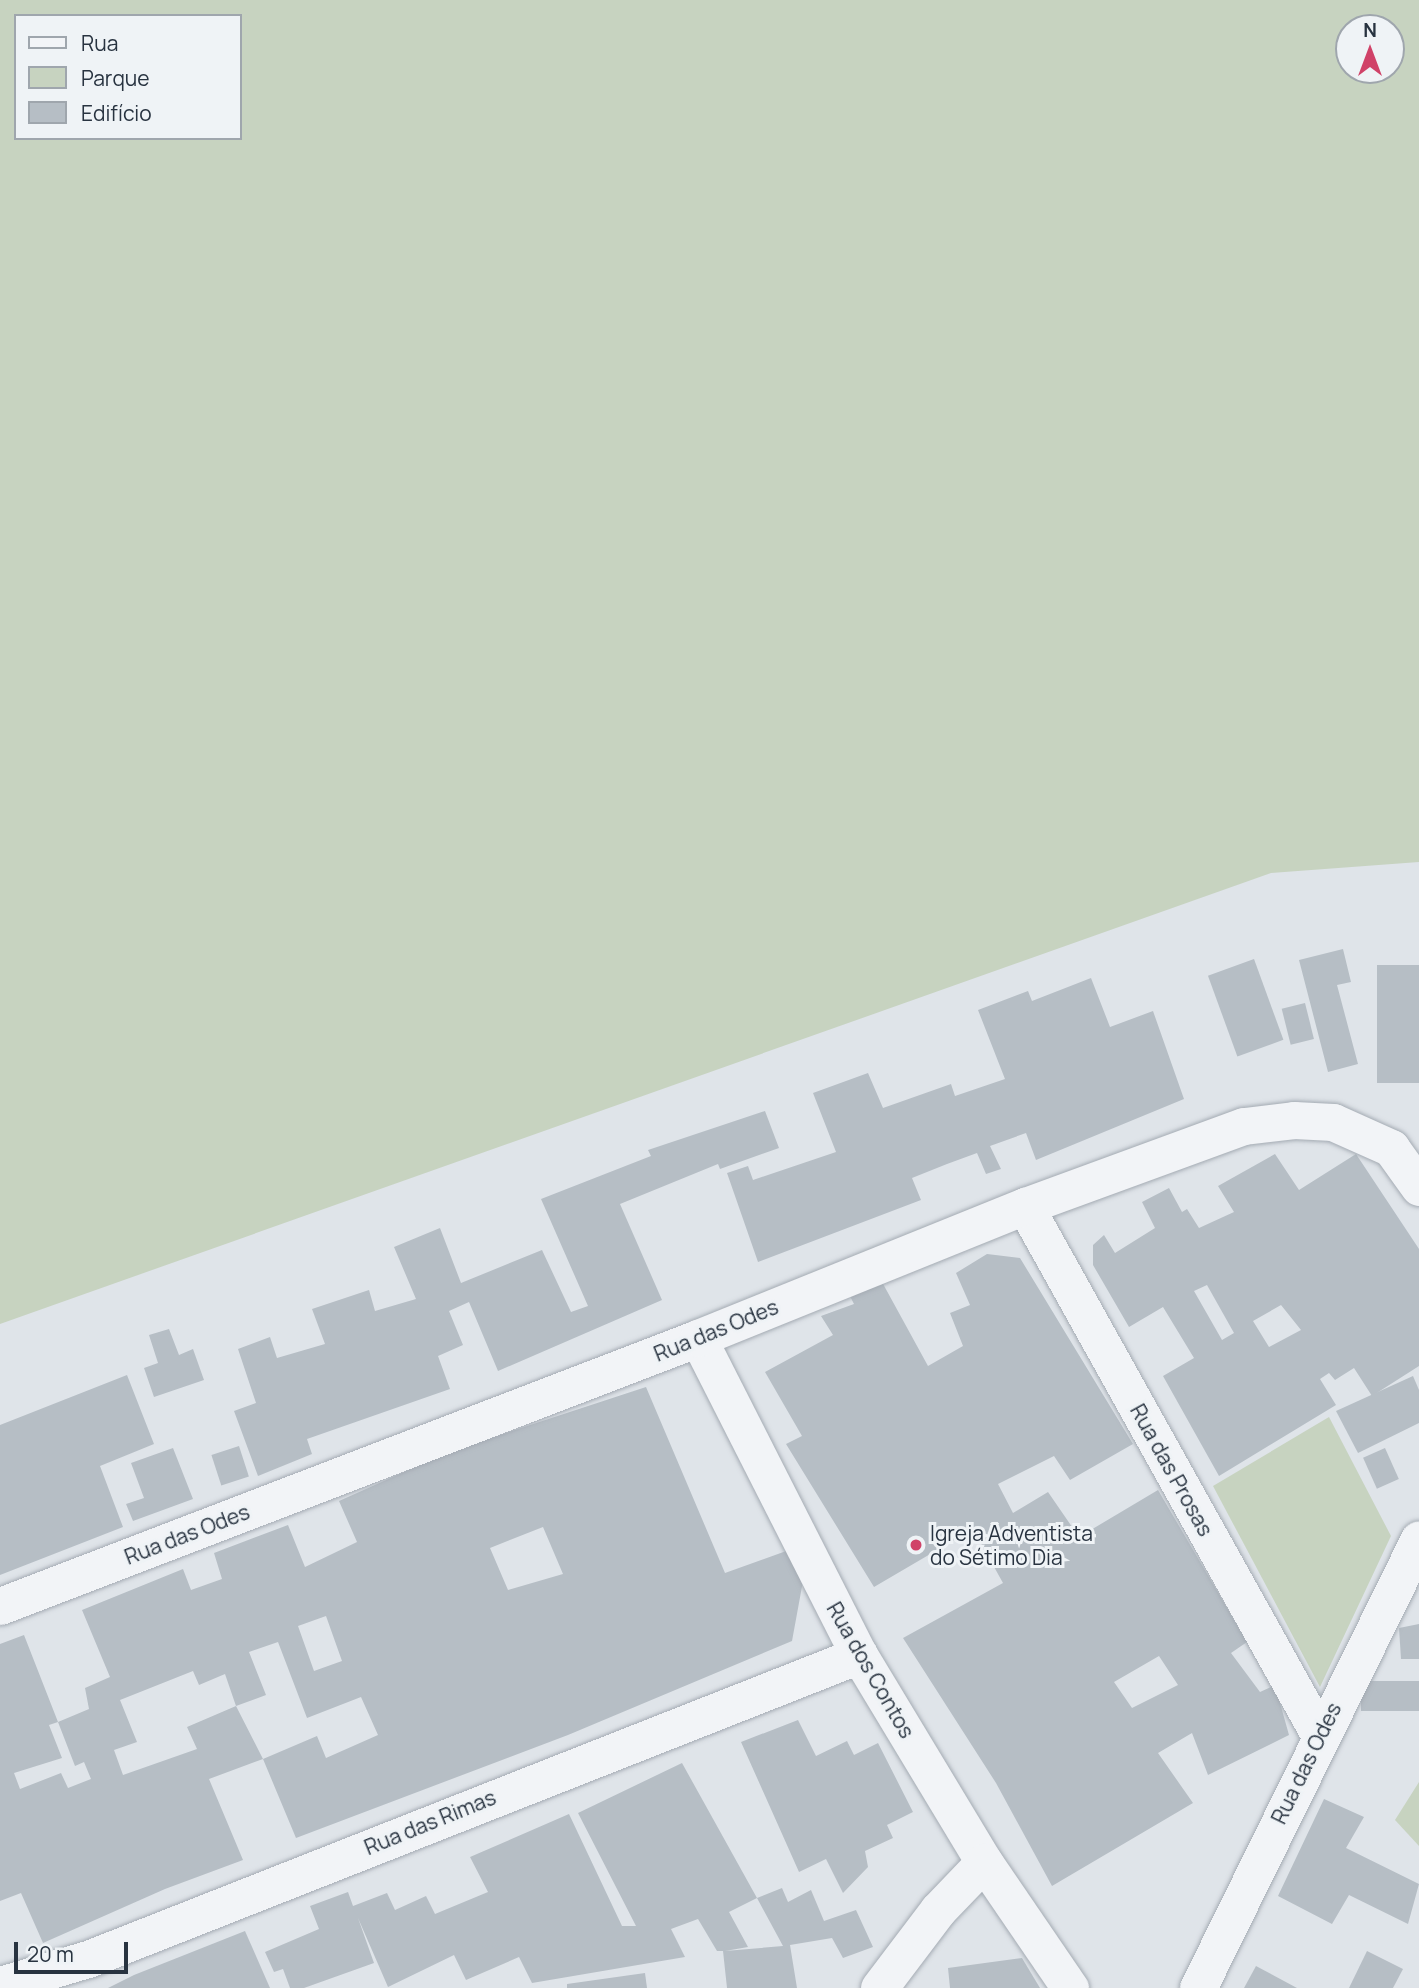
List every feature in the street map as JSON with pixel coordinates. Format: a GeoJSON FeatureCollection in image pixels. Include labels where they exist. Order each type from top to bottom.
{"type":"FeatureCollection","features":[{"type":"Feature","properties":{"kind":"street","name":"Rua das Odes"},"geometry":{"type":"LineString","coordinates":[[0,1606],[698,1338],[1025,1206],[1244,1126],[1294,1120],[1333,1122],[1391,1148],[1419,1187]]}},
{"type":"Feature","properties":{"kind":"street","name":"Rua das Prosas"},"geometry":{"type":"LineString","coordinates":[[1025,1206],[1319,1734]]}},
{"type":"Feature","properties":{"kind":"street","name":"Rua dos Contos"},"geometry":{"type":"LineString","coordinates":[[698,1338],[859,1655],[984,1862],[1070,1988]]}},
{"type":"Feature","properties":{"kind":"street","name":"Rua das Odes"},"geometry":{"type":"LineString","coordinates":[[1198,1988],[1319,1734],[1419,1539]]}},
{"type":"Feature","properties":{"kind":"street","name":"Rua das Rimas"},"geometry":{"type":"LineString","coordinates":[[0,1985],[88,1959],[859,1655]]}},
{"type":"Feature","properties":{"kind":"street"},"geometry":{"type":"LineString","coordinates":[[879,1988],[938,1910],[984,1862]]}},
{"type":"Feature","properties":{"kind":"green space"},"geometry":{"type":"Polygon","coordinates":[[[0,0],[1419,0],[1419,862],[1271,873],[0,1324],[0,0]]]}},
{"type":"Feature","properties":{"kind":"green space"},"geometry":{"type":"Polygon","coordinates":[[[1329,1417],[1391,1536],[1320,1687],[1213,1486],[1329,1417]]]}},
{"type":"Feature","properties":{"kind":"green space"},"geometry":{"type":"Polygon","coordinates":[[[1419,1782],[1419,1846],[1395,1820],[1419,1782]]]}},
{"type":"Feature","properties":{"kind":"building"},"geometry":{"type":"Polygon","coordinates":[[[1343,949],[1351,982],[1337,985],[1358,1064],[1328,1072],[1299,960],[1343,949]]]}},
{"type":"Feature","properties":{"kind":"building"},"geometry":{"type":"Polygon","coordinates":[[[1254,959],[1283,1040],[1237,1057],[1208,976],[1254,959]]]}},
{"type":"Feature","properties":{"kind":"building"},"geometry":{"type":"Polygon","coordinates":[[[1377,965],[1419,965],[1419,1083],[1377,1083],[1377,965]]]}},
{"type":"Feature","properties":{"kind":"building"},"geometry":{"type":"Polygon","coordinates":[[[1091,978],[1110,1027],[1153,1011],[1184,1099],[1036,1160],[1026,1133],[990,1146],[1001,1169],[986,1174],[977,1153],[947,1164],[912,1178],[921,1200],[758,1262],[727,1173],[748,1166],[753,1180],[836,1152],[813,1093],[868,1073],[883,1108],[951,1084],[955,1096],[1005,1079],[978,1010],[1028,991],[1032,1001],[1091,978]]]}},
{"type":"Feature","properties":{"kind":"building"},"geometry":{"type":"Polygon","coordinates":[[[1305,1003],[1314,1039],[1291,1045],[1282,1009],[1305,1003]]]}},
{"type":"Feature","properties":{"kind":"building"},"geometry":{"type":"Polygon","coordinates":[[[765,1111],[779,1148],[720,1169],[718,1164],[620,1204],[662,1300],[498,1371],[469,1302],[449,1311],[463,1345],[438,1356],[450,1389],[307,1439],[312,1454],[258,1476],[234,1411],[256,1403],[238,1349],[270,1337],[277,1358],[325,1344],[312,1309],[369,1290],[375,1311],[416,1299],[394,1247],[440,1228],[461,1283],[542,1250],[571,1312],[588,1306],[541,1199],[651,1156],[648,1150],[765,1111]]]}},
{"type":"Feature","properties":{"kind":"building"},"geometry":{"type":"Polygon","coordinates":[[[1275,1154],[1299,1190],[1356,1154],[1419,1249],[1419,1366],[1372,1396],[1354,1368],[1335,1380],[1329,1373],[1320,1379],[1336,1405],[1219,1476],[1163,1376],[1194,1358],[1163,1307],[1129,1327],[1093,1265],[1093,1245],[1104,1235],[1115,1253],[1155,1228],[1142,1202],[1169,1188],[1182,1212],[1187,1209],[1199,1228],[1234,1212],[1218,1186],[1275,1154]],[[1207,1285],[1194,1291],[1222,1340],[1234,1333],[1207,1285]],[[1281,1305],[1253,1321],[1269,1347],[1301,1330],[1281,1305]]]}},
{"type":"Feature","properties":{"kind":"building"},"geometry":{"type":"Polygon","coordinates":[[[987,1254],[1020,1258],[1133,1444],[1070,1480],[1054,1456],[998,1484],[1013,1513],[1048,1492],[1079,1537],[1158,1490],[1247,1642],[1231,1653],[1260,1692],[1275,1685],[1289,1735],[1208,1775],[1192,1733],[1158,1753],[1193,1803],[1052,1886],[996,1783],[903,1638],[1003,1583],[973,1529],[874,1587],[786,1444],[802,1436],[765,1372],[833,1335],[821,1316],[854,1304],[849,1294],[882,1282],[928,1366],[963,1346],[950,1313],[970,1305],[956,1273],[987,1254]],[[1159,1656],[1114,1682],[1132,1708],[1178,1685],[1159,1656]]]}},
{"type":"Feature","properties":{"kind":"building"},"geometry":{"type":"Polygon","coordinates":[[[169,1329],[179,1355],[193,1349],[204,1380],[154,1397],[144,1368],[158,1363],[149,1335],[169,1329]]]}},
{"type":"Feature","properties":{"kind":"building"},"geometry":{"type":"Polygon","coordinates":[[[127,1375],[154,1444],[100,1466],[123,1527],[0,1575],[0,1425],[127,1375]]]}},
{"type":"Feature","properties":{"kind":"building"},"geometry":{"type":"Polygon","coordinates":[[[1413,1376],[1419,1390],[1419,1423],[1358,1453],[1336,1411],[1413,1376]]]}},
{"type":"Feature","properties":{"kind":"building"},"geometry":{"type":"Polygon","coordinates":[[[646,1387],[725,1573],[789,1550],[803,1581],[792,1641],[568,1735],[296,1838],[263,1759],[209,1779],[243,1860],[165,1889],[43,1943],[21,1893],[0,1901],[0,1644],[24,1635],[58,1722],[89,1709],[85,1688],[110,1677],[82,1610],[183,1569],[191,1590],[222,1579],[214,1553],[288,1525],[305,1567],[357,1542],[339,1501],[451,1451],[646,1387]],[[543,1527],[490,1548],[508,1590],[563,1574],[543,1527]],[[326,1616],[298,1626],[314,1671],[342,1661],[326,1616]],[[278,1642],[249,1652],[266,1695],[236,1706],[263,1759],[317,1736],[326,1758],[378,1735],[361,1697],[307,1718],[278,1642]],[[193,1671],[120,1700],[137,1742],[114,1750],[123,1775],[197,1749],[187,1727],[236,1706],[225,1674],[199,1685],[193,1671]],[[58,1722],[49,1725],[62,1758],[14,1773],[20,1789],[61,1773],[68,1788],[91,1779],[84,1762],[75,1766],[58,1722]]]}},
{"type":"Feature","properties":{"kind":"building"},"geometry":{"type":"Polygon","coordinates":[[[239,1446],[249,1476],[221,1485],[211,1455],[239,1446]]]}},
{"type":"Feature","properties":{"kind":"building"},"geometry":{"type":"Polygon","coordinates":[[[173,1448],[193,1499],[133,1521],[126,1504],[144,1498],[131,1463],[173,1448]]]}},
{"type":"Feature","properties":{"kind":"building"},"geometry":{"type":"Polygon","coordinates":[[[1385,1448],[1399,1479],[1377,1489],[1363,1458],[1385,1448]]]}},
{"type":"Feature","properties":{"kind":"building"},"geometry":{"type":"Polygon","coordinates":[[[1419,1624],[1419,1659],[1401,1659],[1399,1628],[1419,1624]]]}},
{"type":"Feature","properties":{"kind":"building"},"geometry":{"type":"Polygon","coordinates":[[[1361,1681],[1419,1681],[1419,1711],[1361,1711],[1361,1681]]]}},
{"type":"Feature","properties":{"kind":"building"},"geometry":{"type":"Polygon","coordinates":[[[798,1720],[816,1756],[847,1741],[854,1755],[878,1743],[913,1812],[887,1825],[893,1838],[865,1851],[868,1867],[843,1893],[826,1859],[799,1872],[741,1742],[798,1720]]]}},
{"type":"Feature","properties":{"kind":"building"},"geometry":{"type":"Polygon","coordinates":[[[682,1763],[757,1898],[782,1888],[788,1902],[811,1890],[824,1921],[856,1910],[873,1947],[843,1958],[832,1938],[790,1945],[797,1988],[727,1988],[723,1951],[717,1951],[698,1919],[671,1929],[685,1957],[532,1983],[519,1957],[466,1980],[454,1955],[388,1987],[358,1918],[374,1963],[304,1988],[290,1988],[283,1969],[274,1972],[265,1952],[319,1929],[310,1906],[348,1892],[353,1906],[387,1893],[395,1910],[426,1896],[435,1914],[488,1892],[470,1857],[569,1814],[622,1926],[636,1926],[578,1813],[682,1763]],[[757,1898],[729,1912],[748,1947],[725,1951],[783,1946],[757,1898]]]}},
{"type":"Feature","properties":{"kind":"building"},"geometry":{"type":"Polygon","coordinates":[[[1324,1799],[1364,1817],[1346,1848],[1419,1884],[1408,1924],[1349,1895],[1332,1924],[1278,1896],[1324,1799]]]}},
{"type":"Feature","properties":{"kind":"building"},"geometry":{"type":"Polygon","coordinates":[[[245,1931],[270,1988],[108,1988],[134,1975],[245,1931]]]}},
{"type":"Feature","properties":{"kind":"building"},"geometry":{"type":"Polygon","coordinates":[[[1367,1951],[1403,1969],[1393,1988],[1349,1988],[1367,1951]]]}},
{"type":"Feature","properties":{"kind":"building"},"geometry":{"type":"Polygon","coordinates":[[[1022,1958],[1040,1988],[950,1988],[948,1968],[1022,1958]]]}},
{"type":"Feature","properties":{"kind":"building"},"geometry":{"type":"Polygon","coordinates":[[[1256,1966],[1297,1988],[1244,1988],[1256,1966]]]}},
{"type":"Feature","properties":{"kind":"building"},"geometry":{"type":"Polygon","coordinates":[[[645,1973],[647,1988],[567,1988],[567,1984],[645,1973]]]}},
{"type":"Feature","properties":{"kind":"place","name":"Igreja Adventista do Sétimo Dia"},"geometry":{"type":"Point","coordinates":[916,1545]}}]}
